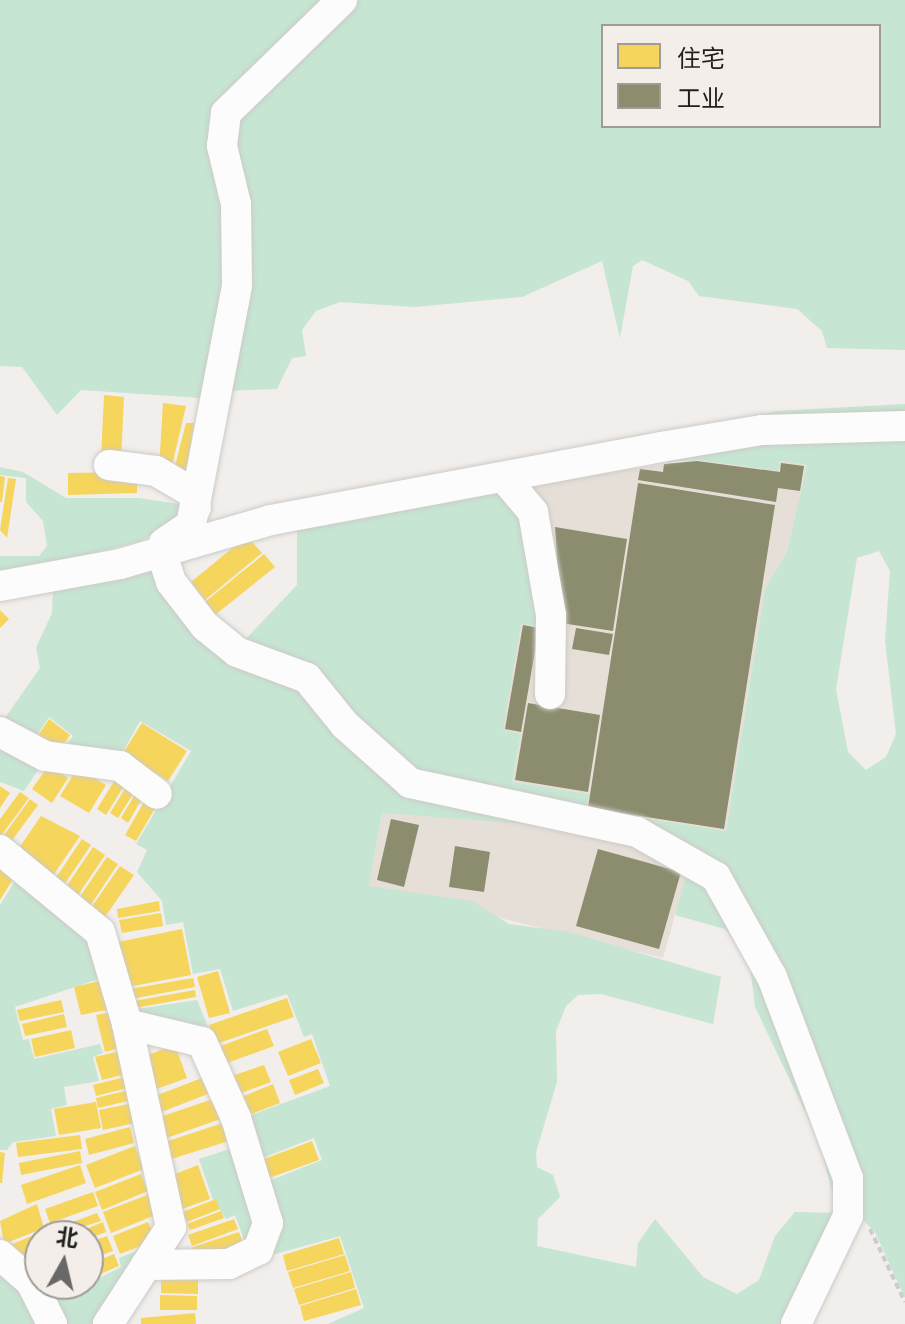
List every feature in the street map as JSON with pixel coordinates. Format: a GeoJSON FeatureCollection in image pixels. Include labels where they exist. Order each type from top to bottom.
{"type":"FeatureCollection","features":[{"type":"Feature","properties":{"kind":"street"},"geometry":{"type":"LineString","coordinates":[[4,585],[171,540],[191,525],[237,285],[236,204],[222,146],[226,113],[342,0]]}},
{"type":"Feature","properties":{"kind":"street"},"geometry":{"type":"LineString","coordinates":[[4,585],[161,551],[271,520],[762,430],[905,426]]}},
{"type":"Feature","properties":{"kind":"street"},"geometry":{"type":"LineString","coordinates":[[109,465],[166,476],[193,493],[196,508]]}},
{"type":"Feature","properties":{"kind":"street"},"geometry":{"type":"LineString","coordinates":[[505,479],[533,512],[551,615],[550,694]]}},
{"type":"Feature","properties":{"kind":"street"},"geometry":{"type":"LineString","coordinates":[[161,551],[171,582],[205,626],[237,652],[307,678],[345,725],[410,783],[637,832],[716,877],[772,977],[793,1045],[833,1126],[848,1178],[848,1216],[796,1324]]}},
{"type":"Feature","properties":{"kind":"street"},"geometry":{"type":"LineString","coordinates":[[0,732],[45,756],[120,766],[157,794]]}},
{"type":"Feature","properties":{"kind":"street"},"geometry":{"type":"LineString","coordinates":[[0,850],[100,932],[127,1024],[171,1227],[108,1324]]}},
{"type":"Feature","properties":{"kind":"street"},"geometry":{"type":"LineString","coordinates":[[127,1024],[202,1042],[236,1118],[268,1223],[258,1250],[229,1264],[146,1265]]}},
{"type":"Feature","properties":{"kind":"street"},"geometry":{"type":"LineString","coordinates":[[0,1255],[44,1300],[52,1324]]}},
{"type":"Feature","properties":{"kind":"path"},"geometry":{"type":"LineString","coordinates":[[848,1216],[873,1233],[905,1302]]}},
{"type":"Feature","properties":{"kind":"shaded area"},"geometry":{"type":"Polygon","coordinates":[[[696,460],[778,471],[780,461],[807,465],[787,551],[765,589],[726,831],[586,809],[588,794],[512,782],[521,734],[502,731],[521,623],[547,627],[512,486],[696,460]]]}},
{"type":"Feature","properties":{"kind":"shaded area"},"geometry":{"type":"Polygon","coordinates":[[[382,813],[604,828],[687,872],[663,958],[369,886],[382,813]]]}},
{"type":"Feature","properties":{"kind":"green space"},"geometry":{"type":"Polygon","coordinates":[[[0,0],[336,0],[221,109],[234,239],[201,398],[81,390],[57,415],[22,367],[0,366],[0,0]]]}},
{"type":"Feature","properties":{"kind":"green space"},"geometry":{"type":"Polygon","coordinates":[[[347,0],[905,0],[905,350],[827,348],[822,331],[797,309],[699,296],[688,281],[642,260],[633,266],[620,338],[602,261],[522,297],[415,307],[340,302],[316,311],[302,330],[306,356],[292,358],[277,389],[222,391],[231,115],[347,0]]]}},
{"type":"Feature","properties":{"kind":"green space"},"geometry":{"type":"Polygon","coordinates":[[[905,404],[905,419],[737,420],[776,411],[905,404]]]}},
{"type":"Feature","properties":{"kind":"green space"},"geometry":{"type":"Polygon","coordinates":[[[905,433],[905,1298],[875,1232],[859,1216],[847,1153],[697,859],[413,779],[242,643],[297,585],[297,526],[492,490],[518,502],[548,628],[521,624],[503,730],[521,734],[512,782],[589,794],[587,809],[726,831],[765,589],[787,551],[807,465],[780,461],[778,471],[697,460],[640,464],[734,447],[905,433]],[[879,551],[857,558],[836,689],[848,752],[866,770],[886,757],[896,734],[885,641],[890,571],[879,551]]]}},
{"type":"Feature","properties":{"kind":"green space"},"geometry":{"type":"Polygon","coordinates":[[[0,467],[23,472],[66,498],[139,498],[179,504],[188,512],[141,541],[0,577],[0,556],[39,556],[47,546],[43,521],[26,502],[26,478],[0,475],[0,467]]]}},
{"type":"Feature","properties":{"kind":"green space"},"geometry":{"type":"Polygon","coordinates":[[[151,559],[165,584],[292,675],[386,773],[527,824],[382,813],[369,886],[472,901],[509,924],[569,932],[721,977],[713,1024],[601,994],[578,995],[566,1006],[556,1031],[557,1082],[536,1152],[537,1167],[553,1175],[560,1197],[538,1219],[537,1246],[636,1267],[638,1243],[655,1219],[703,1277],[737,1294],[759,1280],[775,1236],[795,1212],[843,1213],[790,1324],[328,1324],[364,1308],[340,1236],[261,1258],[264,1183],[322,1160],[314,1138],[254,1161],[243,1118],[330,1086],[312,1034],[304,1037],[287,994],[233,1011],[220,969],[193,974],[183,922],[166,925],[162,901],[137,872],[147,850],[136,844],[191,751],[140,721],[118,760],[60,754],[73,736],[49,717],[32,743],[0,725],[40,668],[36,648],[52,613],[53,584],[151,559]]]}},
{"type":"Feature","properties":{"kind":"green space"},"geometry":{"type":"Polygon","coordinates":[[[0,741],[43,762],[24,791],[0,782],[0,741]]]}},
{"type":"Feature","properties":{"kind":"green space"},"geometry":{"type":"Polygon","coordinates":[[[657,846],[713,880],[749,958],[725,929],[675,915],[687,872],[652,861],[657,846]]]}},
{"type":"Feature","properties":{"kind":"green space"},"geometry":{"type":"Polygon","coordinates":[[[19,875],[89,931],[105,977],[15,1007],[23,1040],[29,1039],[34,1059],[100,1044],[103,1053],[93,1057],[99,1081],[64,1087],[67,1105],[51,1109],[56,1136],[13,1142],[7,1150],[0,1150],[0,905],[19,875]]]}},
{"type":"Feature","properties":{"kind":"green space"},"geometry":{"type":"Polygon","coordinates":[[[749,958],[838,1151],[833,1196],[820,1143],[755,1007],[749,958]]]}},
{"type":"Feature","properties":{"kind":"green space"},"geometry":{"type":"Polygon","coordinates":[[[197,1000],[208,1027],[130,1010],[197,1000]]]}},
{"type":"Feature","properties":{"kind":"green space"},"geometry":{"type":"Polygon","coordinates":[[[239,1146],[264,1215],[246,1245],[235,1215],[226,1219],[212,1197],[199,1159],[239,1146]]]}},
{"type":"Feature","properties":{"kind":"green space"},"geometry":{"type":"Polygon","coordinates":[[[155,1244],[97,1324],[61,1324],[51,1300],[104,1300],[104,1276],[121,1267],[119,1258],[155,1244]]]}},
{"type":"Feature","properties":{"kind":"green space"},"geometry":{"type":"Polygon","coordinates":[[[0,1266],[45,1324],[0,1324],[0,1266]]]}},
{"type":"Feature","properties":{"kind":"building: 住宅"},"geometry":{"type":"Polygon","coordinates":[[[104,395],[124,397],[121,461],[101,460],[104,395]]]}},
{"type":"Feature","properties":{"kind":"building: 住宅"},"geometry":{"type":"Polygon","coordinates":[[[163,403],[186,406],[171,470],[159,468],[163,403]]]}},
{"type":"Feature","properties":{"kind":"building: 住宅"},"geometry":{"type":"Polygon","coordinates":[[[186,423],[194,423],[187,473],[174,470],[186,423]]]}},
{"type":"Feature","properties":{"kind":"building: 住宅"},"geometry":{"type":"Polygon","coordinates":[[[137,472],[137,493],[68,495],[68,473],[137,472]]]}},
{"type":"Feature","properties":{"kind":"building: 住宅"},"geometry":{"type":"Polygon","coordinates":[[[0,476],[5,477],[2,502],[0,502],[0,476]]]}},
{"type":"Feature","properties":{"kind":"building: 住宅"},"geometry":{"type":"Polygon","coordinates":[[[8,478],[16,479],[7,538],[0,530],[8,478]]]}},
{"type":"Feature","properties":{"kind":"building: 住宅"},"geometry":{"type":"Polygon","coordinates":[[[247,536],[262,553],[205,600],[191,582],[247,536]]]}},
{"type":"Feature","properties":{"kind":"building: 住宅"},"geometry":{"type":"Polygon","coordinates":[[[264,554],[275,567],[215,615],[205,602],[264,554]]]}},
{"type":"Feature","properties":{"kind":"building: 住宅"},"geometry":{"type":"Polygon","coordinates":[[[0,610],[9,619],[0,628],[0,610]]]}},
{"type":"Feature","properties":{"kind":"building: 住宅"},"geometry":{"type":"Polygon","coordinates":[[[49,719],[70,735],[58,752],[37,737],[49,719]]]}},
{"type":"Feature","properties":{"kind":"building: 住宅"},"geometry":{"type":"Polygon","coordinates":[[[142,723],[187,751],[168,781],[123,753],[142,723]]]}},
{"type":"Feature","properties":{"kind":"building: 住宅"},"geometry":{"type":"Polygon","coordinates":[[[49,765],[68,778],[52,803],[32,789],[49,765]]]}},
{"type":"Feature","properties":{"kind":"building: 住宅"},"geometry":{"type":"Polygon","coordinates":[[[78,767],[106,785],[89,813],[60,796],[78,767]]]}},
{"type":"Feature","properties":{"kind":"building: 住宅"},"geometry":{"type":"Polygon","coordinates":[[[116,778],[125,784],[106,815],[97,809],[116,778]]]}},
{"type":"Feature","properties":{"kind":"building: 住宅"},"geometry":{"type":"Polygon","coordinates":[[[128,784],[136,789],[118,818],[110,813],[128,784]]]}},
{"type":"Feature","properties":{"kind":"building: 住宅"},"geometry":{"type":"Polygon","coordinates":[[[0,786],[10,793],[0,808],[0,786]]]}},
{"type":"Feature","properties":{"kind":"building: 住宅"},"geometry":{"type":"Polygon","coordinates":[[[137,791],[144,795],[128,823],[121,818],[137,791]]]}},
{"type":"Feature","properties":{"kind":"building: 住宅"},"geometry":{"type":"Polygon","coordinates":[[[20,792],[29,798],[0,837],[0,819],[20,792]]]}},
{"type":"Feature","properties":{"kind":"building: 住宅"},"geometry":{"type":"Polygon","coordinates":[[[147,797],[158,803],[136,841],[125,835],[147,797]]]}},
{"type":"Feature","properties":{"kind":"building: 住宅"},"geometry":{"type":"Polygon","coordinates":[[[30,799],[38,805],[10,843],[2,838],[30,799]]]}},
{"type":"Feature","properties":{"kind":"building: 住宅"},"geometry":{"type":"Polygon","coordinates":[[[41,816],[80,836],[52,877],[19,848],[41,816]]]}},
{"type":"Feature","properties":{"kind":"building: 住宅"},"geometry":{"type":"Polygon","coordinates":[[[82,839],[91,845],[64,885],[55,879],[82,839]]]}},
{"type":"Feature","properties":{"kind":"building: 住宅"},"geometry":{"type":"Polygon","coordinates":[[[93,847],[105,855],[78,895],[66,887],[93,847]]]}},
{"type":"Feature","properties":{"kind":"building: 住宅"},"geometry":{"type":"Polygon","coordinates":[[[107,857],[118,864],[90,906],[79,898],[107,857]]]}},
{"type":"Feature","properties":{"kind":"building: 住宅"},"geometry":{"type":"Polygon","coordinates":[[[0,864],[16,874],[0,900],[0,864]]]}},
{"type":"Feature","properties":{"kind":"building: 住宅"},"geometry":{"type":"Polygon","coordinates":[[[120,866],[134,875],[105,917],[91,908],[120,866]]]}},
{"type":"Feature","properties":{"kind":"building: 住宅"},"geometry":{"type":"Polygon","coordinates":[[[159,901],[160,911],[118,918],[117,909],[159,901]]]}},
{"type":"Feature","properties":{"kind":"building: 住宅"},"geometry":{"type":"Polygon","coordinates":[[[161,913],[163,926],[122,933],[119,920],[161,913]]]}},
{"type":"Feature","properties":{"kind":"building: 住宅"},"geometry":{"type":"Polygon","coordinates":[[[182,929],[191,975],[128,987],[118,942],[182,929]]]}},
{"type":"Feature","properties":{"kind":"building: 住宅"},"geometry":{"type":"Polygon","coordinates":[[[218,971],[230,1013],[209,1018],[197,977],[218,971]]]}},
{"type":"Feature","properties":{"kind":"building: 住宅"},"geometry":{"type":"Polygon","coordinates":[[[193,978],[195,987],[131,999],[130,989],[193,978]]]}},
{"type":"Feature","properties":{"kind":"building: 住宅"},"geometry":{"type":"Polygon","coordinates":[[[104,980],[111,1009],[81,1015],[74,987],[104,980]]]}},
{"type":"Feature","properties":{"kind":"building: 住宅"},"geometry":{"type":"Polygon","coordinates":[[[195,990],[196,997],[135,1008],[134,1001],[195,990]]]}},
{"type":"Feature","properties":{"kind":"building: 住宅"},"geometry":{"type":"Polygon","coordinates":[[[287,998],[294,1017],[216,1044],[209,1025],[287,998]]]}},
{"type":"Feature","properties":{"kind":"building: 住宅"},"geometry":{"type":"Polygon","coordinates":[[[61,1000],[64,1012],[20,1021],[17,1010],[61,1000]]]}},
{"type":"Feature","properties":{"kind":"building: 住宅"},"geometry":{"type":"Polygon","coordinates":[[[112,1012],[121,1048],[105,1052],[96,1015],[112,1012]]]}},
{"type":"Feature","properties":{"kind":"building: 住宅"},"geometry":{"type":"Polygon","coordinates":[[[64,1014],[67,1027],[25,1036],[22,1024],[64,1014]]]}},
{"type":"Feature","properties":{"kind":"building: 住宅"},"geometry":{"type":"Polygon","coordinates":[[[267,1029],[274,1046],[224,1064],[218,1047],[267,1029]]]}},
{"type":"Feature","properties":{"kind":"building: 住宅"},"geometry":{"type":"Polygon","coordinates":[[[71,1030],[75,1048],[35,1057],[31,1039],[71,1030]]]}},
{"type":"Feature","properties":{"kind":"building: 住宅"},"geometry":{"type":"Polygon","coordinates":[[[311,1039],[321,1063],[288,1076],[278,1052],[311,1039]]]}},
{"type":"Feature","properties":{"kind":"building: 住宅"},"geometry":{"type":"Polygon","coordinates":[[[175,1045],[187,1078],[151,1091],[139,1058],[175,1045]]]}},
{"type":"Feature","properties":{"kind":"building: 住宅"},"geometry":{"type":"Polygon","coordinates":[[[120,1051],[126,1074],[102,1080],[95,1057],[120,1051]]]}},
{"type":"Feature","properties":{"kind":"building: 住宅"},"geometry":{"type":"Polygon","coordinates":[[[264,1065],[271,1082],[238,1094],[232,1076],[264,1065]]]}},
{"type":"Feature","properties":{"kind":"building: 住宅"},"geometry":{"type":"Polygon","coordinates":[[[318,1069],[324,1083],[295,1095],[289,1080],[318,1069]]]}},
{"type":"Feature","properties":{"kind":"building: 住宅"},"geometry":{"type":"Polygon","coordinates":[[[207,1076],[213,1092],[156,1114],[150,1098],[207,1076]]]}},
{"type":"Feature","properties":{"kind":"building: 住宅"},"geometry":{"type":"Polygon","coordinates":[[[125,1077],[128,1088],[96,1096],[93,1085],[125,1077]]]}},
{"type":"Feature","properties":{"kind":"building: 住宅"},"geometry":{"type":"Polygon","coordinates":[[[273,1084],[280,1103],[246,1116],[239,1098],[273,1084]]]}},
{"type":"Feature","properties":{"kind":"building: 住宅"},"geometry":{"type":"Polygon","coordinates":[[[129,1090],[132,1100],[98,1108],[96,1098],[129,1090]]]}},
{"type":"Feature","properties":{"kind":"building: 住宅"},"geometry":{"type":"Polygon","coordinates":[[[216,1098],[223,1118],[161,1140],[154,1119],[216,1098]]]}},
{"type":"Feature","properties":{"kind":"building: 住宅"},"geometry":{"type":"Polygon","coordinates":[[[96,1102],[101,1128],[59,1135],[54,1109],[96,1102]]]}},
{"type":"Feature","properties":{"kind":"building: 住宅"},"geometry":{"type":"Polygon","coordinates":[[[134,1103],[139,1122],[103,1130],[99,1110],[134,1103]]]}},
{"type":"Feature","properties":{"kind":"building: 住宅"},"geometry":{"type":"Polygon","coordinates":[[[229,1121],[235,1139],[165,1161],[159,1144],[229,1121]]]}},
{"type":"Feature","properties":{"kind":"building: 住宅"},"geometry":{"type":"Polygon","coordinates":[[[130,1127],[134,1143],[89,1155],[85,1139],[130,1127]]]}},
{"type":"Feature","properties":{"kind":"building: 住宅"},"geometry":{"type":"Polygon","coordinates":[[[80,1135],[82,1149],[18,1157],[16,1143],[80,1135]]]}},
{"type":"Feature","properties":{"kind":"building: 住宅"},"geometry":{"type":"Polygon","coordinates":[[[312,1141],[319,1160],[266,1179],[259,1161],[312,1141]]]}},
{"type":"Feature","properties":{"kind":"building: 住宅"},"geometry":{"type":"Polygon","coordinates":[[[135,1146],[144,1169],[95,1188],[86,1165],[135,1146]]]}},
{"type":"Feature","properties":{"kind":"building: 住宅"},"geometry":{"type":"Polygon","coordinates":[[[80,1151],[82,1163],[21,1175],[19,1163],[80,1151]]]}},
{"type":"Feature","properties":{"kind":"building: 住宅"},"geometry":{"type":"Polygon","coordinates":[[[0,1152],[5,1153],[2,1183],[0,1183],[0,1152]]]}},
{"type":"Feature","properties":{"kind":"building: 住宅"},"geometry":{"type":"Polygon","coordinates":[[[80,1165],[86,1183],[27,1204],[21,1185],[80,1165]]]}},
{"type":"Feature","properties":{"kind":"building: 住宅"},"geometry":{"type":"Polygon","coordinates":[[[198,1165],[210,1199],[182,1209],[170,1176],[198,1165]]]}},
{"type":"Feature","properties":{"kind":"building: 住宅"},"geometry":{"type":"Polygon","coordinates":[[[141,1174],[148,1191],[102,1210],[95,1192],[141,1174]]]}},
{"type":"Feature","properties":{"kind":"building: 住宅"},"geometry":{"type":"Polygon","coordinates":[[[93,1192],[98,1206],[58,1220],[49,1220],[45,1209],[93,1192]]]}},
{"type":"Feature","properties":{"kind":"building: 住宅"},"geometry":{"type":"Polygon","coordinates":[[[150,1194],[158,1214],[111,1233],[103,1212],[150,1194]]]}},
{"type":"Feature","properties":{"kind":"building: 住宅"},"geometry":{"type":"Polygon","coordinates":[[[216,1199],[220,1209],[187,1222],[183,1212],[216,1199]]]}},
{"type":"Feature","properties":{"kind":"building: 住宅"},"geometry":{"type":"Polygon","coordinates":[[[37,1204],[42,1220],[24,1220],[24,1236],[4,1244],[0,1221],[37,1204]]]}},
{"type":"Feature","properties":{"kind":"building: 住宅"},"geometry":{"type":"Polygon","coordinates":[[[221,1211],[224,1218],[190,1230],[187,1224],[221,1211]]]}},
{"type":"Feature","properties":{"kind":"building: 住宅"},"geometry":{"type":"Polygon","coordinates":[[[97,1213],[100,1220],[78,1220],[97,1213]]]}},
{"type":"Feature","properties":{"kind":"building: 住宅"},"geometry":{"type":"Polygon","coordinates":[[[234,1219],[238,1229],[192,1246],[188,1235],[234,1219]]]}},
{"type":"Feature","properties":{"kind":"building: 住宅"},"geometry":{"type":"Polygon","coordinates":[[[148,1222],[156,1240],[120,1254],[113,1236],[148,1222]]]}},
{"type":"Feature","properties":{"kind":"building: 住宅"},"geometry":{"type":"Polygon","coordinates":[[[239,1232],[243,1244],[197,1260],[193,1247],[239,1232]]]}},
{"type":"Feature","properties":{"kind":"building: 住宅"},"geometry":{"type":"Polygon","coordinates":[[[107,1236],[113,1251],[104,1254],[104,1237],[107,1236]]]}},
{"type":"Feature","properties":{"kind":"building: 住宅"},"geometry":{"type":"Polygon","coordinates":[[[339,1238],[344,1254],[287,1271],[283,1255],[339,1238]]]}},
{"type":"Feature","properties":{"kind":"building: 住宅"},"geometry":{"type":"Polygon","coordinates":[[[24,1239],[24,1254],[17,1258],[6,1247],[24,1239]]]}},
{"type":"Feature","properties":{"kind":"building: 住宅"},"geometry":{"type":"Polygon","coordinates":[[[114,1254],[119,1266],[104,1272],[104,1258],[114,1254]]]}},
{"type":"Feature","properties":{"kind":"building: 住宅"},"geometry":{"type":"Polygon","coordinates":[[[345,1255],[350,1271],[293,1288],[288,1272],[345,1255]]]}},
{"type":"Feature","properties":{"kind":"building: 住宅"},"geometry":{"type":"Polygon","coordinates":[[[351,1272],[355,1288],[299,1305],[294,1289],[351,1272]]]}},
{"type":"Feature","properties":{"kind":"building: 住宅"},"geometry":{"type":"Polygon","coordinates":[[[161,1278],[198,1279],[198,1294],[161,1293],[161,1278]]]}},
{"type":"Feature","properties":{"kind":"building: 住宅"},"geometry":{"type":"Polygon","coordinates":[[[356,1289],[361,1305],[304,1321],[300,1306],[356,1289]]]}},
{"type":"Feature","properties":{"kind":"building: 住宅"},"geometry":{"type":"Polygon","coordinates":[[[160,1295],[197,1296],[197,1310],[160,1310],[160,1295]]]}},
{"type":"Feature","properties":{"kind":"building: 住宅"},"geometry":{"type":"Polygon","coordinates":[[[195,1313],[196,1324],[141,1324],[141,1318],[195,1313]]]}},
{"type":"Feature","properties":{"kind":"building: 工业"},"geometry":{"type":"Polygon","coordinates":[[[697,461],[780,472],[781,463],[804,466],[800,491],[778,488],[776,502],[638,480],[640,469],[663,472],[664,464],[697,461]]]}},
{"type":"Feature","properties":{"kind":"building: 工业"},"geometry":{"type":"Polygon","coordinates":[[[638,483],[775,505],[724,829],[588,808],[638,483]]]}},
{"type":"Feature","properties":{"kind":"building: 工业"},"geometry":{"type":"Polygon","coordinates":[[[555,527],[627,539],[613,631],[561,623],[555,527]]]}},
{"type":"Feature","properties":{"kind":"building: 工业"},"geometry":{"type":"Polygon","coordinates":[[[523,625],[539,628],[521,732],[505,729],[523,625]]]}},
{"type":"Feature","properties":{"kind":"building: 工业"},"geometry":{"type":"Polygon","coordinates":[[[576,628],[613,634],[609,655],[572,649],[576,628]]]}},
{"type":"Feature","properties":{"kind":"building: 工业"},"geometry":{"type":"Polygon","coordinates":[[[528,703],[600,715],[588,792],[515,780],[528,703]]]}},
{"type":"Feature","properties":{"kind":"building: 工业"},"geometry":{"type":"Polygon","coordinates":[[[391,819],[419,825],[404,887],[377,880],[391,819]]]}},
{"type":"Feature","properties":{"kind":"building: 工业"},"geometry":{"type":"Polygon","coordinates":[[[455,846],[490,852],[484,892],[449,887],[455,846]]]}},
{"type":"Feature","properties":{"kind":"building: 工业"},"geometry":{"type":"Polygon","coordinates":[[[598,849],[681,872],[659,949],[576,926],[598,849]]]}}]}
